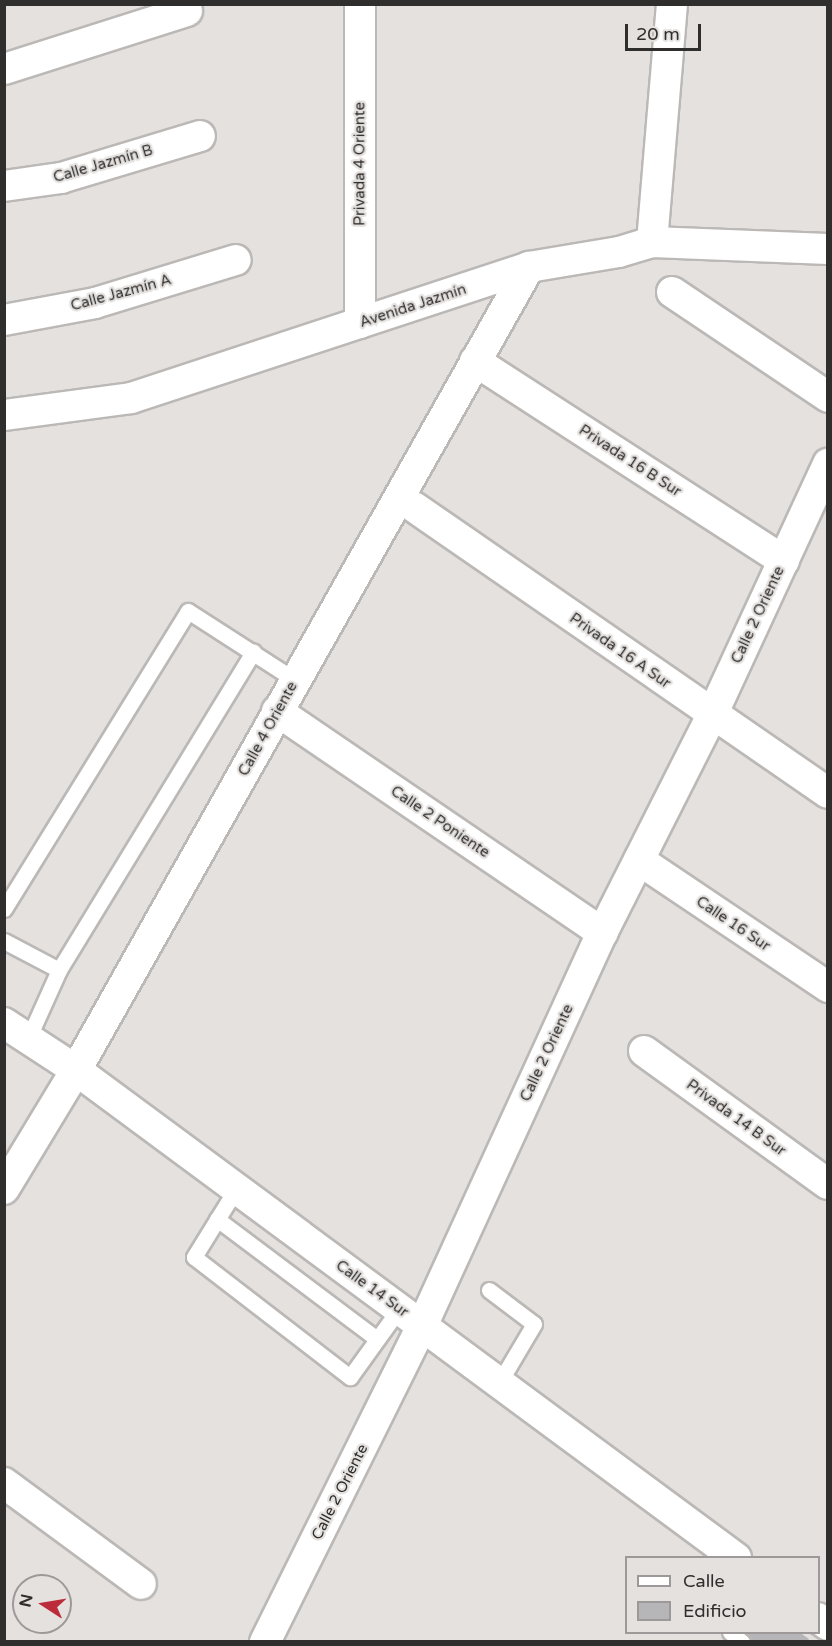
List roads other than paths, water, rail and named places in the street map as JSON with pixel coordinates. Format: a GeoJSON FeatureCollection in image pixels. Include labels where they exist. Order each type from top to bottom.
{"type":"FeatureCollection","features":[{"type":"Feature","properties":{"kind":"street","name":"Privada 4 Oriente"},"geometry":{"type":"LineString","coordinates":[[360,4],[360,323]]}},
{"type":"Feature","properties":{"kind":"street"},"geometry":{"type":"LineString","coordinates":[[652,242],[672,4]]}},
{"type":"Feature","properties":{"kind":"street"},"geometry":{"type":"LineString","coordinates":[[4,69],[187,11]]}},
{"type":"Feature","properties":{"kind":"street","name":"Calle Jazmín B"},"geometry":{"type":"LineString","coordinates":[[4,186],[61,178],[200,136]]}},
{"type":"Feature","properties":{"kind":"street","name":"Avenida Jazmín"},"geometry":{"type":"LineString","coordinates":[[6,415],[131,398],[529,267],[620,252],[652,242],[828,249]]}},
{"type":"Feature","properties":{"kind":"street","name":"Calle Jazmín A"},"geometry":{"type":"LineString","coordinates":[[4,320],[95,303],[236,260]]}},
{"type":"Feature","properties":{"kind":"street","name":"Calle 4 Oriente"},"geometry":{"type":"LineString","coordinates":[[4,1189],[76,1070],[529,267]]}},
{"type":"Feature","properties":{"kind":"street"},"geometry":{"type":"LineString","coordinates":[[672,292],[828,398]]}},
{"type":"Feature","properties":{"kind":"street","name":"Privada 16 B Sur"},"geometry":{"type":"LineString","coordinates":[[475,361],[784,561]]}},
{"type":"Feature","properties":{"kind":"street","name":"Calle 2 Oriente"},"geometry":{"type":"LineString","coordinates":[[266,1641],[411,1318],[712,715],[828,464]]}},
{"type":"Feature","properties":{"kind":"street","name":"Privada 16 A Sur"},"geometry":{"type":"LineString","coordinates":[[414,507],[828,793]]}},
{"type":"Feature","properties":{"kind":"street","name":"Calle 2 Poniente"},"geometry":{"type":"LineString","coordinates":[[278,711],[602,933]]}},
{"type":"Feature","properties":{"kind":"street","name":"Calle 16 Sur"},"geometry":{"type":"LineString","coordinates":[[639,860],[828,987]]}},
{"type":"Feature","properties":{"kind":"street","name":"Calle 14 Sur"},"geometry":{"type":"LineString","coordinates":[[16,1031],[76,1070],[735,1556]]}},
{"type":"Feature","properties":{"kind":"street","name":"Privada 14 B Sur"},"geometry":{"type":"LineString","coordinates":[[644,1051],[828,1184]]}},
{"type":"Feature","properties":{"kind":"street"},"geometry":{"type":"LineString","coordinates":[[4,1484],[141,1584]]}},
{"type":"Feature","properties":{"kind":"lane"},"geometry":{"type":"LineString","coordinates":[[4,909],[188,611],[295,680]]}},
{"type":"Feature","properties":{"kind":"lane"},"geometry":{"type":"LineString","coordinates":[[16,1031],[59,970],[253,652]]}},
{"type":"Feature","properties":{"kind":"lane"},"geometry":{"type":"LineString","coordinates":[[4,941],[59,970]]}},
{"type":"Feature","properties":{"kind":"lane"},"geometry":{"type":"LineString","coordinates":[[236,1189],[194,1257],[350,1377],[377,1339],[411,1318]]}},
{"type":"Feature","properties":{"kind":"lane"},"geometry":{"type":"LineString","coordinates":[[217,1219],[377,1339]]}},
{"type":"Feature","properties":{"kind":"lane"},"geometry":{"type":"LineString","coordinates":[[489,1290],[534,1324],[499,1383]]}}]}
